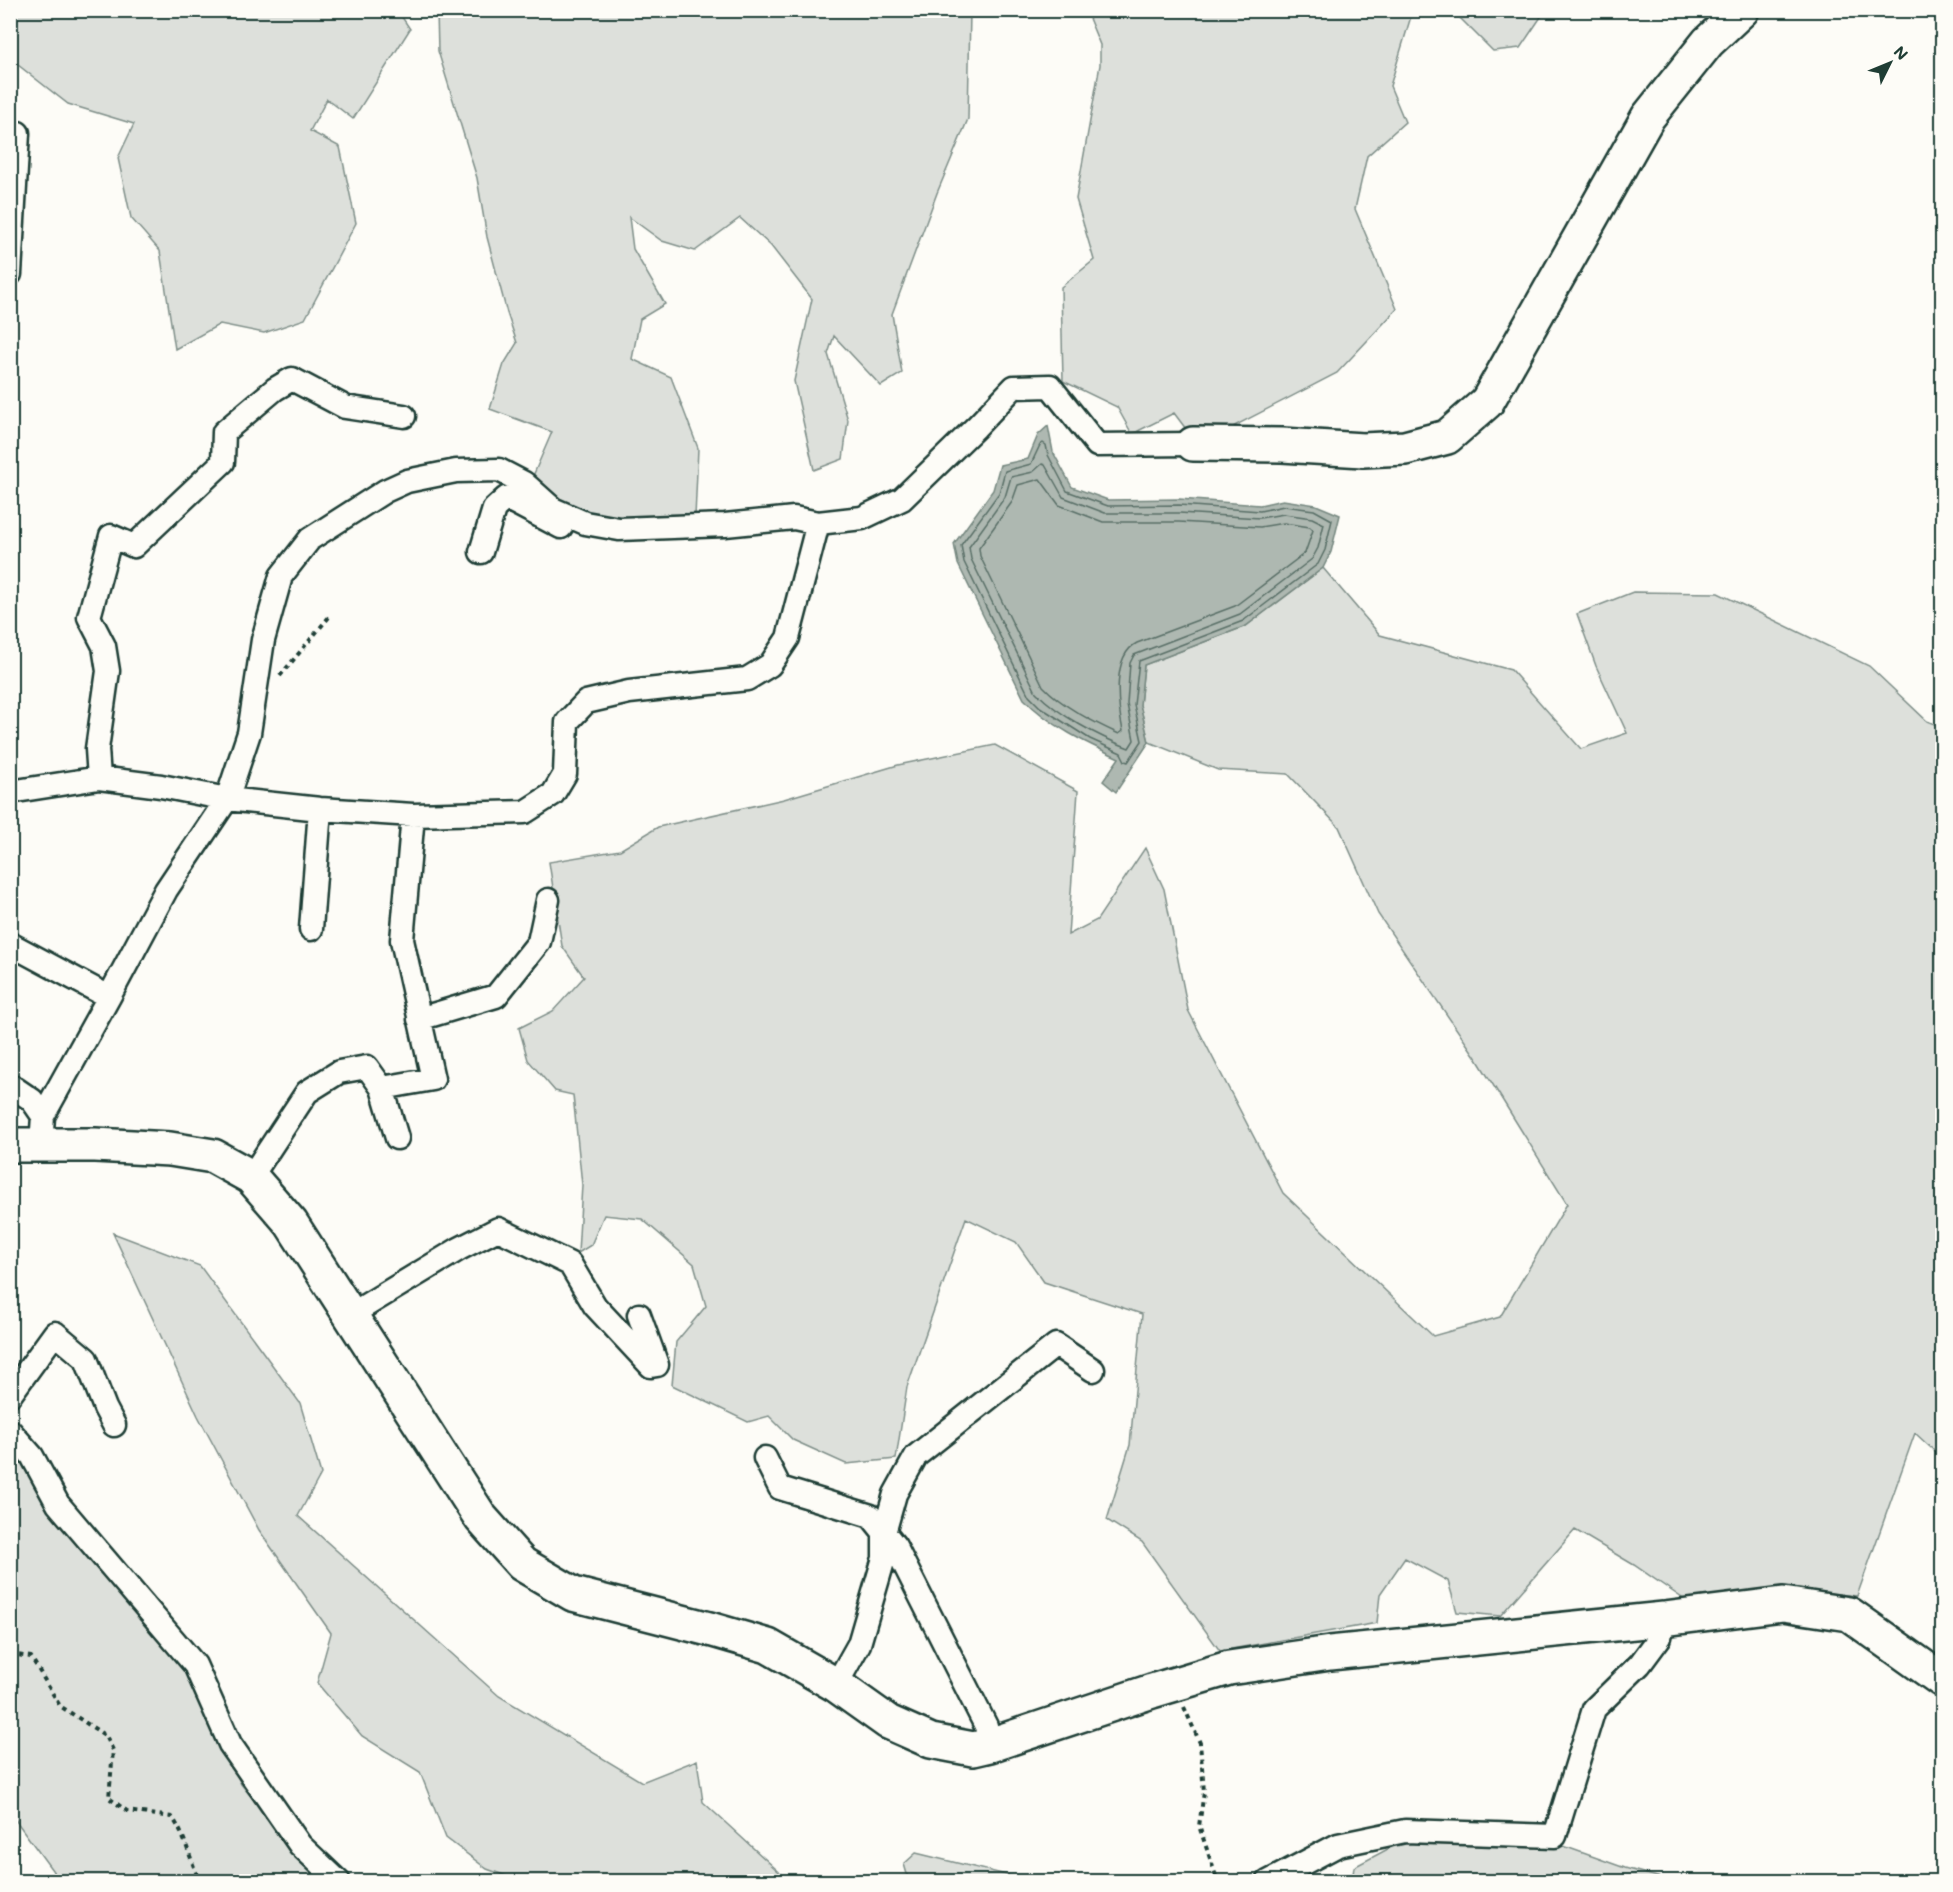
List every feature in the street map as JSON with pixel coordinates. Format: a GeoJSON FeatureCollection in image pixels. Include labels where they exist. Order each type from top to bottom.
{"type":"FeatureCollection","features":[{"type":"Feature","properties":{"kind":"street"},"geometry":{"type":"LineString","coordinates":[[32,1135],[110,997],[166,890],[227,800],[249,733],[263,640],[281,576],[310,539],[399,484],[456,471],[499,470],[524,483],[553,509],[585,523],[619,528],[725,525],[794,518],[818,523],[862,518],[902,499],[976,428],[1014,387],[1050,386],[1097,445],[1282,444],[1363,450],[1405,448],[1447,437],[1487,402],[1648,117],[1708,42],[1742,10]]}},
{"type":"Feature","properties":{"kind":"street"},"geometry":{"type":"LineString","coordinates":[[10,274],[18,133]]}},
{"type":"Feature","properties":{"kind":"street"},"geometry":{"type":"LineString","coordinates":[[99,778],[97,748],[108,671],[104,646],[89,617],[111,536],[134,546],[223,462],[224,432],[275,389],[292,379],[345,407],[404,416]]}},
{"type":"Feature","properties":{"kind":"street"},"geometry":{"type":"LineString","coordinates":[[481,552],[494,509],[506,498],[578,536],[612,532],[619,528]]}},
{"type":"Feature","properties":{"kind":"street"},"geometry":{"type":"LineString","coordinates":[[10,792],[99,778],[161,786],[227,800],[320,809],[413,815],[525,812],[553,794],[565,774],[567,722],[586,702],[629,692],[747,679],[770,665],[788,638],[818,523]]}},
{"type":"Feature","properties":{"kind":"street"},"geometry":{"type":"LineString","coordinates":[[311,929],[320,809]]}},
{"type":"Feature","properties":{"kind":"street"},"geometry":{"type":"LineString","coordinates":[[382,1089],[433,1079],[402,940],[413,815]]}},
{"type":"Feature","properties":{"kind":"street"},"geometry":{"type":"LineString","coordinates":[[419,1019],[496,996],[539,942],[548,900]]}},
{"type":"Feature","properties":{"kind":"street"},"geometry":{"type":"LineString","coordinates":[[10,944],[110,997]]}},
{"type":"Feature","properties":{"kind":"street"},"geometry":{"type":"LineString","coordinates":[[251,1177],[307,1092],[339,1072],[367,1067],[382,1089],[397,1138]]}},
{"type":"Feature","properties":{"kind":"street"},"geometry":{"type":"LineString","coordinates":[[10,1085],[32,1100],[32,1135]]}},
{"type":"Feature","properties":{"kind":"street"},"geometry":{"type":"LineString","coordinates":[[32,1135],[170,1149],[213,1156],[251,1177],[291,1223],[481,1518],[522,1564],[573,1594],[768,1646],[836,1685],[888,1722],[931,1742],[973,1749],[990,1745],[1229,1668],[1330,1653],[1664,1619],[1783,1604],[1849,1614],[1942,1680]]}},
{"type":"Feature","properties":{"kind":"street"},"geometry":{"type":"LineString","coordinates":[[350,1315],[459,1249],[498,1229],[570,1264],[595,1306],[651,1366],[657,1365],[639,1315]]}},
{"type":"Feature","properties":{"kind":"street"},"geometry":{"type":"LineString","coordinates":[[10,1395],[56,1333],[86,1359],[114,1425]]}},
{"type":"Feature","properties":{"kind":"street"},"geometry":{"type":"LineString","coordinates":[[836,1685],[858,1644],[884,1558],[884,1533],[895,1494],[916,1456],[1056,1345],[1093,1370]]}},
{"type":"Feature","properties":{"kind":"street"},"geometry":{"type":"LineString","coordinates":[[10,1431],[32,1456],[58,1504],[195,1665],[230,1744],[300,1845],[339,1881]]}},
{"type":"Feature","properties":{"kind":"street"},"geometry":{"type":"LineString","coordinates":[[765,1458],[780,1488],[871,1516],[894,1546],[986,1726],[990,1745]]}},
{"type":"Feature","properties":{"kind":"street"},"geometry":{"type":"LineString","coordinates":[[1268,1881],[1338,1845],[1405,1831],[1555,1836],[1594,1709],[1640,1664],[1660,1637],[1664,1619]]}},
{"type":"Feature","properties":{"kind":"path"},"geometry":{"type":"LineString","coordinates":[[278,678],[329,616]]}},
{"type":"Feature","properties":{"kind":"path"},"geometry":{"type":"LineString","coordinates":[[10,1654],[31,1657],[60,1706],[106,1736],[113,1750],[109,1798],[127,1811],[172,1817],[182,1832],[192,1865],[200,1881]]}},
{"type":"Feature","properties":{"kind":"path"},"geometry":{"type":"LineString","coordinates":[[1174,1684],[1200,1743],[1204,1792],[1198,1826],[1218,1881]]}},
{"type":"Feature","properties":{"kind":"shaded area"},"geometry":{"type":"Polygon","coordinates":[[[10,11],[398,11],[410,29],[353,119],[327,99],[310,131],[340,147],[356,223],[305,319],[264,333],[220,324],[175,349],[160,251],[131,218],[118,158],[134,124],[68,104],[18,65],[11,66],[10,11]]]}},
{"type":"Feature","properties":{"kind":"shaded area"},"geometry":{"type":"Polygon","coordinates":[[[437,11],[970,11],[968,119],[937,193],[892,314],[902,373],[881,386],[834,336],[828,354],[848,420],[843,459],[814,470],[794,381],[812,299],[771,246],[740,218],[695,251],[662,241],[629,217],[633,249],[665,304],[640,319],[632,359],[671,377],[698,448],[695,517],[578,532],[550,517],[555,499],[533,476],[552,432],[490,409],[504,364],[517,343],[487,237],[477,178],[438,51],[437,11]]]}},
{"type":"Feature","properties":{"kind":"shaded area"},"geometry":{"type":"Polygon","coordinates":[[[1086,11],[1418,11],[1412,13],[1390,86],[1405,122],[1367,156],[1355,209],[1397,309],[1337,373],[1219,434],[1186,429],[1174,413],[1132,434],[1117,407],[1063,381],[1061,287],[1094,260],[1076,199],[1100,65],[1100,45],[1086,11]]]}},
{"type":"Feature","properties":{"kind":"shaded area"},"geometry":{"type":"Polygon","coordinates":[[[1453,11],[1545,11],[1520,48],[1493,51],[1453,11]]]}},
{"type":"Feature","properties":{"kind":"shaded area"},"geometry":{"type":"Polygon","coordinates":[[[1323,568],[1380,635],[1511,670],[1581,749],[1627,733],[1596,666],[1577,614],[1633,592],[1718,593],[1869,666],[1927,721],[1942,727],[1942,1458],[1915,1433],[1857,1596],[1777,1588],[1685,1600],[1634,1565],[1575,1530],[1500,1616],[1457,1612],[1448,1581],[1405,1558],[1380,1594],[1377,1623],[1220,1651],[1142,1542],[1107,1520],[1130,1445],[1142,1314],[1044,1282],[1016,1242],[966,1218],[907,1387],[896,1459],[846,1464],[793,1440],[769,1416],[748,1422],[672,1385],[676,1342],[706,1306],[694,1264],[642,1219],[604,1215],[591,1245],[578,1253],[582,1185],[573,1095],[555,1091],[528,1060],[519,1028],[553,1011],[584,977],[562,946],[549,862],[620,850],[658,827],[784,799],[898,765],[995,745],[1078,791],[1068,935],[1097,920],[1145,848],[1164,889],[1188,1010],[1283,1193],[1433,1336],[1500,1317],[1567,1204],[1477,1059],[1378,914],[1339,827],[1288,774],[1218,770],[1149,742],[1140,705],[1144,665],[1246,626],[1323,568]]]}},
{"type":"Feature","properties":{"kind":"shaded area"},"geometry":{"type":"Polygon","coordinates":[[[113,1233],[200,1266],[300,1403],[321,1474],[298,1516],[499,1696],[642,1782],[697,1760],[703,1802],[789,1881],[520,1881],[487,1869],[446,1838],[420,1772],[362,1736],[317,1683],[331,1633],[259,1530],[198,1416],[113,1233]]]}},
{"type":"Feature","properties":{"kind":"shaded area"},"geometry":{"type":"Polygon","coordinates":[[[10,1447],[82,1542],[188,1672],[241,1784],[319,1881],[60,1881],[11,1814],[10,1447]]]}},
{"type":"Feature","properties":{"kind":"shaded area"},"geometry":{"type":"Polygon","coordinates":[[[1497,1840],[1558,1844],[1625,1868],[1672,1881],[1352,1882],[1354,1867],[1401,1842],[1497,1840]]]}},
{"type":"Feature","properties":{"kind":"shaded area"},"geometry":{"type":"Polygon","coordinates":[[[916,1853],[1031,1881],[909,1881],[904,1864],[916,1853]]]}},
{"type":"Feature","properties":{"kind":"water"},"geometry":{"type":"Polygon","coordinates":[[[1048,426],[1053,452],[1072,487],[1108,500],[1179,499],[1260,505],[1283,500],[1316,505],[1340,515],[1331,552],[1323,568],[1246,626],[1144,665],[1140,705],[1149,742],[1116,792],[1103,781],[1119,758],[1057,726],[1024,699],[958,564],[954,544],[993,490],[1000,465],[1028,459],[1038,435],[1048,426]]]}}]}
